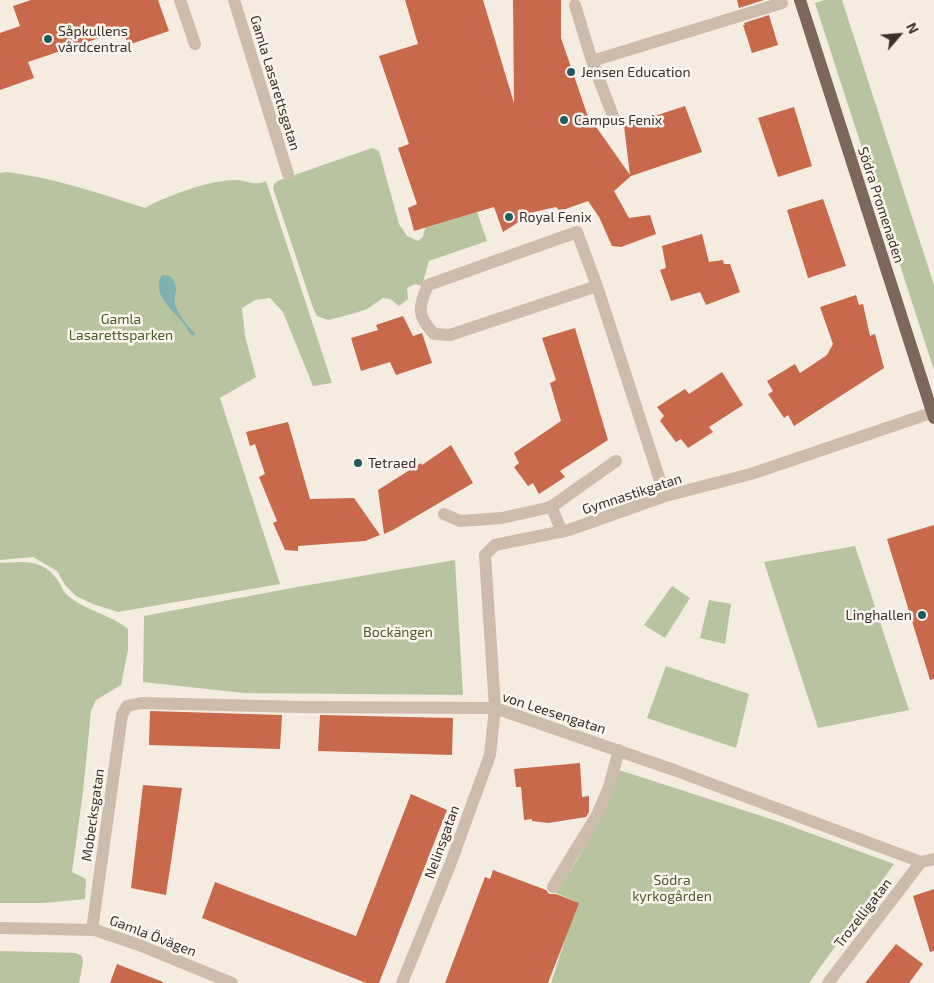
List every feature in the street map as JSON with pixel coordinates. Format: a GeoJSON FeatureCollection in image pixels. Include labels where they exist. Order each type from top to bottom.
{"type":"FeatureCollection","features":[{"type":"Feature","properties":{"kind":"main road","name":"Södra Promenaden"},"geometry":{"type":"LineString","coordinates":[[800,0],[933,414]]}},
{"type":"Feature","properties":{"kind":"street"},"geometry":{"type":"LineString","coordinates":[[180,0],[195,44]]}},
{"type":"Feature","properties":{"kind":"street","name":"Gamla Lasarettsgatan"},"geometry":{"type":"LineString","coordinates":[[234,0],[288,174]]}},
{"type":"Feature","properties":{"kind":"street"},"geometry":{"type":"LineString","coordinates":[[592,61],[782,3]]}},
{"type":"Feature","properties":{"kind":"street"},"geometry":{"type":"LineString","coordinates":[[575,5],[592,61],[613,116]]}},
{"type":"Feature","properties":{"kind":"street"},"geometry":{"type":"LineString","coordinates":[[597,286],[450,335],[434,334],[423,323],[420,302],[428,285],[577,232],[597,286],[666,496]]}},
{"type":"Feature","properties":{"kind":"street","name":"Gymnastikgatan"},"geometry":{"type":"LineString","coordinates":[[494,708],[485,555],[495,545],[562,532],[666,496],[752,474],[933,414]]}},
{"type":"Feature","properties":{"kind":"street"},"geometry":{"type":"LineString","coordinates":[[444,514],[460,521],[502,518],[551,506],[616,461]]}},
{"type":"Feature","properties":{"kind":"street"},"geometry":{"type":"LineString","coordinates":[[551,506],[562,532]]}},
{"type":"Feature","properties":{"kind":"street","name":"von Leesengatan"},"geometry":{"type":"LineString","coordinates":[[127,706],[140,703],[310,707],[494,708],[619,750],[921,862]]}},
{"type":"Feature","properties":{"kind":"street","name":"Mobecksgatan"},"geometry":{"type":"LineString","coordinates":[[92,930],[122,715],[127,706]]}},
{"type":"Feature","properties":{"kind":"street","name":"Nelinsgatan"},"geometry":{"type":"LineString","coordinates":[[402,983],[450,865],[490,755],[494,708]]}},
{"type":"Feature","properties":{"kind":"street"},"geometry":{"type":"LineString","coordinates":[[553,887],[584,839],[596,816],[609,787],[619,750]]}},
{"type":"Feature","properties":{"kind":"street"},"geometry":{"type":"LineString","coordinates":[[921,862],[934,859]]}},
{"type":"Feature","properties":{"kind":"street","name":"Trozelligatan"},"geometry":{"type":"LineString","coordinates":[[828,983],[921,862]]}},
{"type":"Feature","properties":{"kind":"street","name":"Gamla Övägen"},"geometry":{"type":"LineString","coordinates":[[0,928],[92,930],[138,945],[232,983]]}},
{"type":"Feature","properties":{"kind":"green space"},"geometry":{"type":"Polygon","coordinates":[[[824,0],[842,0],[934,285],[934,370],[815,3],[824,0]]]}},
{"type":"Feature","properties":{"kind":"green space"},"geometry":{"type":"Polygon","coordinates":[[[372,148],[379,151],[399,224],[407,236],[418,241],[423,237],[425,228],[477,212],[487,241],[429,261],[422,286],[415,284],[407,288],[408,299],[399,306],[390,299],[383,298],[367,309],[328,320],[317,316],[313,308],[273,188],[275,183],[280,180],[372,148]]]}},
{"type":"Feature","properties":{"kind":"green space","name":"Gamla Lasarettsparken"},"geometry":{"type":"Polygon","coordinates":[[[7,172],[59,182],[145,208],[177,193],[202,185],[236,180],[254,183],[266,181],[332,383],[313,386],[283,312],[270,298],[255,300],[242,308],[245,336],[256,377],[220,398],[280,584],[118,612],[76,596],[65,585],[57,571],[33,557],[0,560],[0,173],[7,172]]]}},
{"type":"Feature","properties":{"kind":"green space"},"geometry":{"type":"Polygon","coordinates":[[[855,546],[909,710],[818,728],[764,562],[855,546]]]}},
{"type":"Feature","properties":{"kind":"green space","name":"Bockängen"},"geometry":{"type":"Polygon","coordinates":[[[455,560],[463,695],[244,693],[143,682],[144,616],[455,560]]]}},
{"type":"Feature","properties":{"kind":"green space"},"geometry":{"type":"Polygon","coordinates":[[[22,562],[38,564],[46,569],[73,600],[128,629],[128,650],[121,685],[96,700],[91,711],[83,792],[72,872],[86,879],[85,899],[44,903],[0,903],[0,563],[22,562]]]}},
{"type":"Feature","properties":{"kind":"green space"},"geometry":{"type":"Polygon","coordinates":[[[672,586],[690,598],[665,638],[644,625],[672,586]]]}},
{"type":"Feature","properties":{"kind":"green space"},"geometry":{"type":"Polygon","coordinates":[[[709,600],[731,604],[725,644],[700,638],[709,600]]]}},
{"type":"Feature","properties":{"kind":"green space"},"geometry":{"type":"Polygon","coordinates":[[[666,666],[749,694],[736,748],[647,718],[666,666]]]}},
{"type":"Feature","properties":{"kind":"green space","name":"Södra kyrkogården"},"geometry":{"type":"Polygon","coordinates":[[[619,770],[777,821],[894,864],[809,983],[551,983],[577,902],[556,893],[603,814],[619,770]]]}},
{"type":"Feature","properties":{"kind":"green space"},"geometry":{"type":"Polygon","coordinates":[[[0,951],[76,953],[82,956],[83,962],[79,983],[0,983],[0,951]]]}},
{"type":"Feature","properties":{"kind":"water"},"geometry":{"type":"Polygon","coordinates":[[[162,275],[170,276],[175,284],[177,310],[189,328],[195,333],[194,336],[163,299],[159,287],[162,275]]]}},
{"type":"Feature","properties":{"kind":"building","name":"Såpkullens vårdcentral"},"geometry":{"type":"Polygon","coordinates":[[[31,0],[158,0],[169,31],[128,45],[123,30],[28,62],[34,78],[0,90],[0,33],[20,26],[13,6],[31,0]]]}},
{"type":"Feature","properties":{"kind":"building"},"geometry":{"type":"Polygon","coordinates":[[[405,0],[483,0],[514,103],[513,0],[561,0],[561,38],[587,114],[630,175],[624,126],[685,106],[702,152],[631,176],[614,191],[629,218],[650,215],[656,234],[621,247],[612,246],[599,217],[588,201],[560,211],[556,207],[534,212],[503,232],[494,207],[414,231],[408,208],[417,204],[398,148],[409,144],[379,56],[418,44],[405,0]]]}},
{"type":"Feature","properties":{"kind":"building"},"geometry":{"type":"Polygon","coordinates":[[[737,0],[764,0],[739,8],[737,0]]]}},
{"type":"Feature","properties":{"kind":"building"},"geometry":{"type":"Polygon","coordinates":[[[769,15],[778,45],[752,53],[743,25],[745,25],[744,23],[769,15]]]}},
{"type":"Feature","properties":{"kind":"building"},"geometry":{"type":"Polygon","coordinates":[[[794,107],[812,166],[778,177],[758,118],[794,107]]]}},
{"type":"Feature","properties":{"kind":"building"},"geometry":{"type":"Polygon","coordinates":[[[823,199],[846,266],[808,278],[787,210],[823,199]]]}},
{"type":"Feature","properties":{"kind":"building"},"geometry":{"type":"Polygon","coordinates":[[[702,234],[709,262],[723,260],[724,264],[730,264],[740,292],[706,305],[700,292],[671,301],[660,270],[666,268],[662,246],[702,234]]]}},
{"type":"Feature","properties":{"kind":"building"},"geometry":{"type":"Polygon","coordinates":[[[856,295],[859,305],[863,304],[870,336],[875,334],[884,368],[794,426],[788,415],[784,418],[768,394],[773,391],[767,381],[795,364],[800,373],[827,355],[833,344],[820,307],[856,295]]]}},
{"type":"Feature","properties":{"kind":"building"},"geometry":{"type":"Polygon","coordinates":[[[403,316],[413,336],[422,333],[432,363],[396,375],[390,362],[361,371],[351,338],[378,330],[376,325],[403,316]]]}},
{"type":"Feature","properties":{"kind":"building"},"geometry":{"type":"Polygon","coordinates":[[[575,328],[608,440],[560,471],[565,477],[539,494],[533,483],[528,486],[514,467],[519,463],[514,453],[561,421],[550,383],[556,380],[542,338],[575,328]]]}},
{"type":"Feature","properties":{"kind":"building"},"geometry":{"type":"Polygon","coordinates":[[[722,372],[743,405],[709,427],[713,432],[688,448],[681,439],[676,442],[660,421],[664,416],[657,407],[685,389],[689,394],[722,372]]]}},
{"type":"Feature","properties":{"kind":"building"},"geometry":{"type":"Polygon","coordinates":[[[288,422],[310,499],[354,498],[380,535],[365,541],[298,546],[298,551],[285,550],[273,523],[277,521],[259,477],[265,474],[255,444],[250,446],[246,432],[288,422]]]}},
{"type":"Feature","properties":{"kind":"building"},"geometry":{"type":"Polygon","coordinates":[[[451,445],[473,483],[384,534],[378,490],[421,463],[422,465],[451,445]]]}},
{"type":"Feature","properties":{"kind":"building","name":"Linghallen"},"geometry":{"type":"Polygon","coordinates":[[[934,525],[934,679],[930,680],[887,539],[934,525]]]}},
{"type":"Feature","properties":{"kind":"building"},"geometry":{"type":"Polygon","coordinates":[[[150,711],[282,715],[280,749],[149,745],[150,711]]]}},
{"type":"Feature","properties":{"kind":"building"},"geometry":{"type":"Polygon","coordinates":[[[320,715],[453,718],[452,755],[318,751],[320,715]]]}},
{"type":"Feature","properties":{"kind":"building"},"geometry":{"type":"Polygon","coordinates":[[[580,763],[582,797],[589,796],[589,812],[586,817],[548,823],[532,821],[532,819],[524,820],[521,787],[516,787],[514,769],[580,763]]]}},
{"type":"Feature","properties":{"kind":"building"},"geometry":{"type":"Polygon","coordinates":[[[143,785],[182,788],[166,895],[131,888],[143,785]]]}},
{"type":"Feature","properties":{"kind":"building"},"geometry":{"type":"Polygon","coordinates":[[[411,794],[447,810],[379,983],[366,983],[202,918],[215,882],[356,936],[411,794]]]}},
{"type":"Feature","properties":{"kind":"building"},"geometry":{"type":"Polygon","coordinates":[[[493,870],[546,890],[549,894],[556,894],[579,903],[548,983],[445,983],[485,877],[490,879],[493,870]]]}},
{"type":"Feature","properties":{"kind":"building"},"geometry":{"type":"Polygon","coordinates":[[[934,889],[934,951],[930,952],[913,896],[934,889]]]}},
{"type":"Feature","properties":{"kind":"building"},"geometry":{"type":"Polygon","coordinates":[[[896,944],[923,964],[909,983],[865,983],[896,944]]]}},
{"type":"Feature","properties":{"kind":"building"},"geometry":{"type":"Polygon","coordinates":[[[117,964],[163,982],[163,983],[110,983],[117,964]]]}},
{"type":"Feature","properties":{"kind":"place","name":"Såpkullens vårdcentral"},"geometry":{"type":"Point","coordinates":[48,39]}},
{"type":"Feature","properties":{"kind":"place","name":"Jensen Education"},"geometry":{"type":"Point","coordinates":[571,72]}},
{"type":"Feature","properties":{"kind":"place","name":"Campus Fenix"},"geometry":{"type":"Point","coordinates":[564,120]}},
{"type":"Feature","properties":{"kind":"place","name":"Royal Fenix"},"geometry":{"type":"Point","coordinates":[509,217]}},
{"type":"Feature","properties":{"kind":"place","name":"Tetraed"},"geometry":{"type":"Point","coordinates":[358,463]}},
{"type":"Feature","properties":{"kind":"place","name":"Linghallen"},"geometry":{"type":"Point","coordinates":[922,615]}}]}
